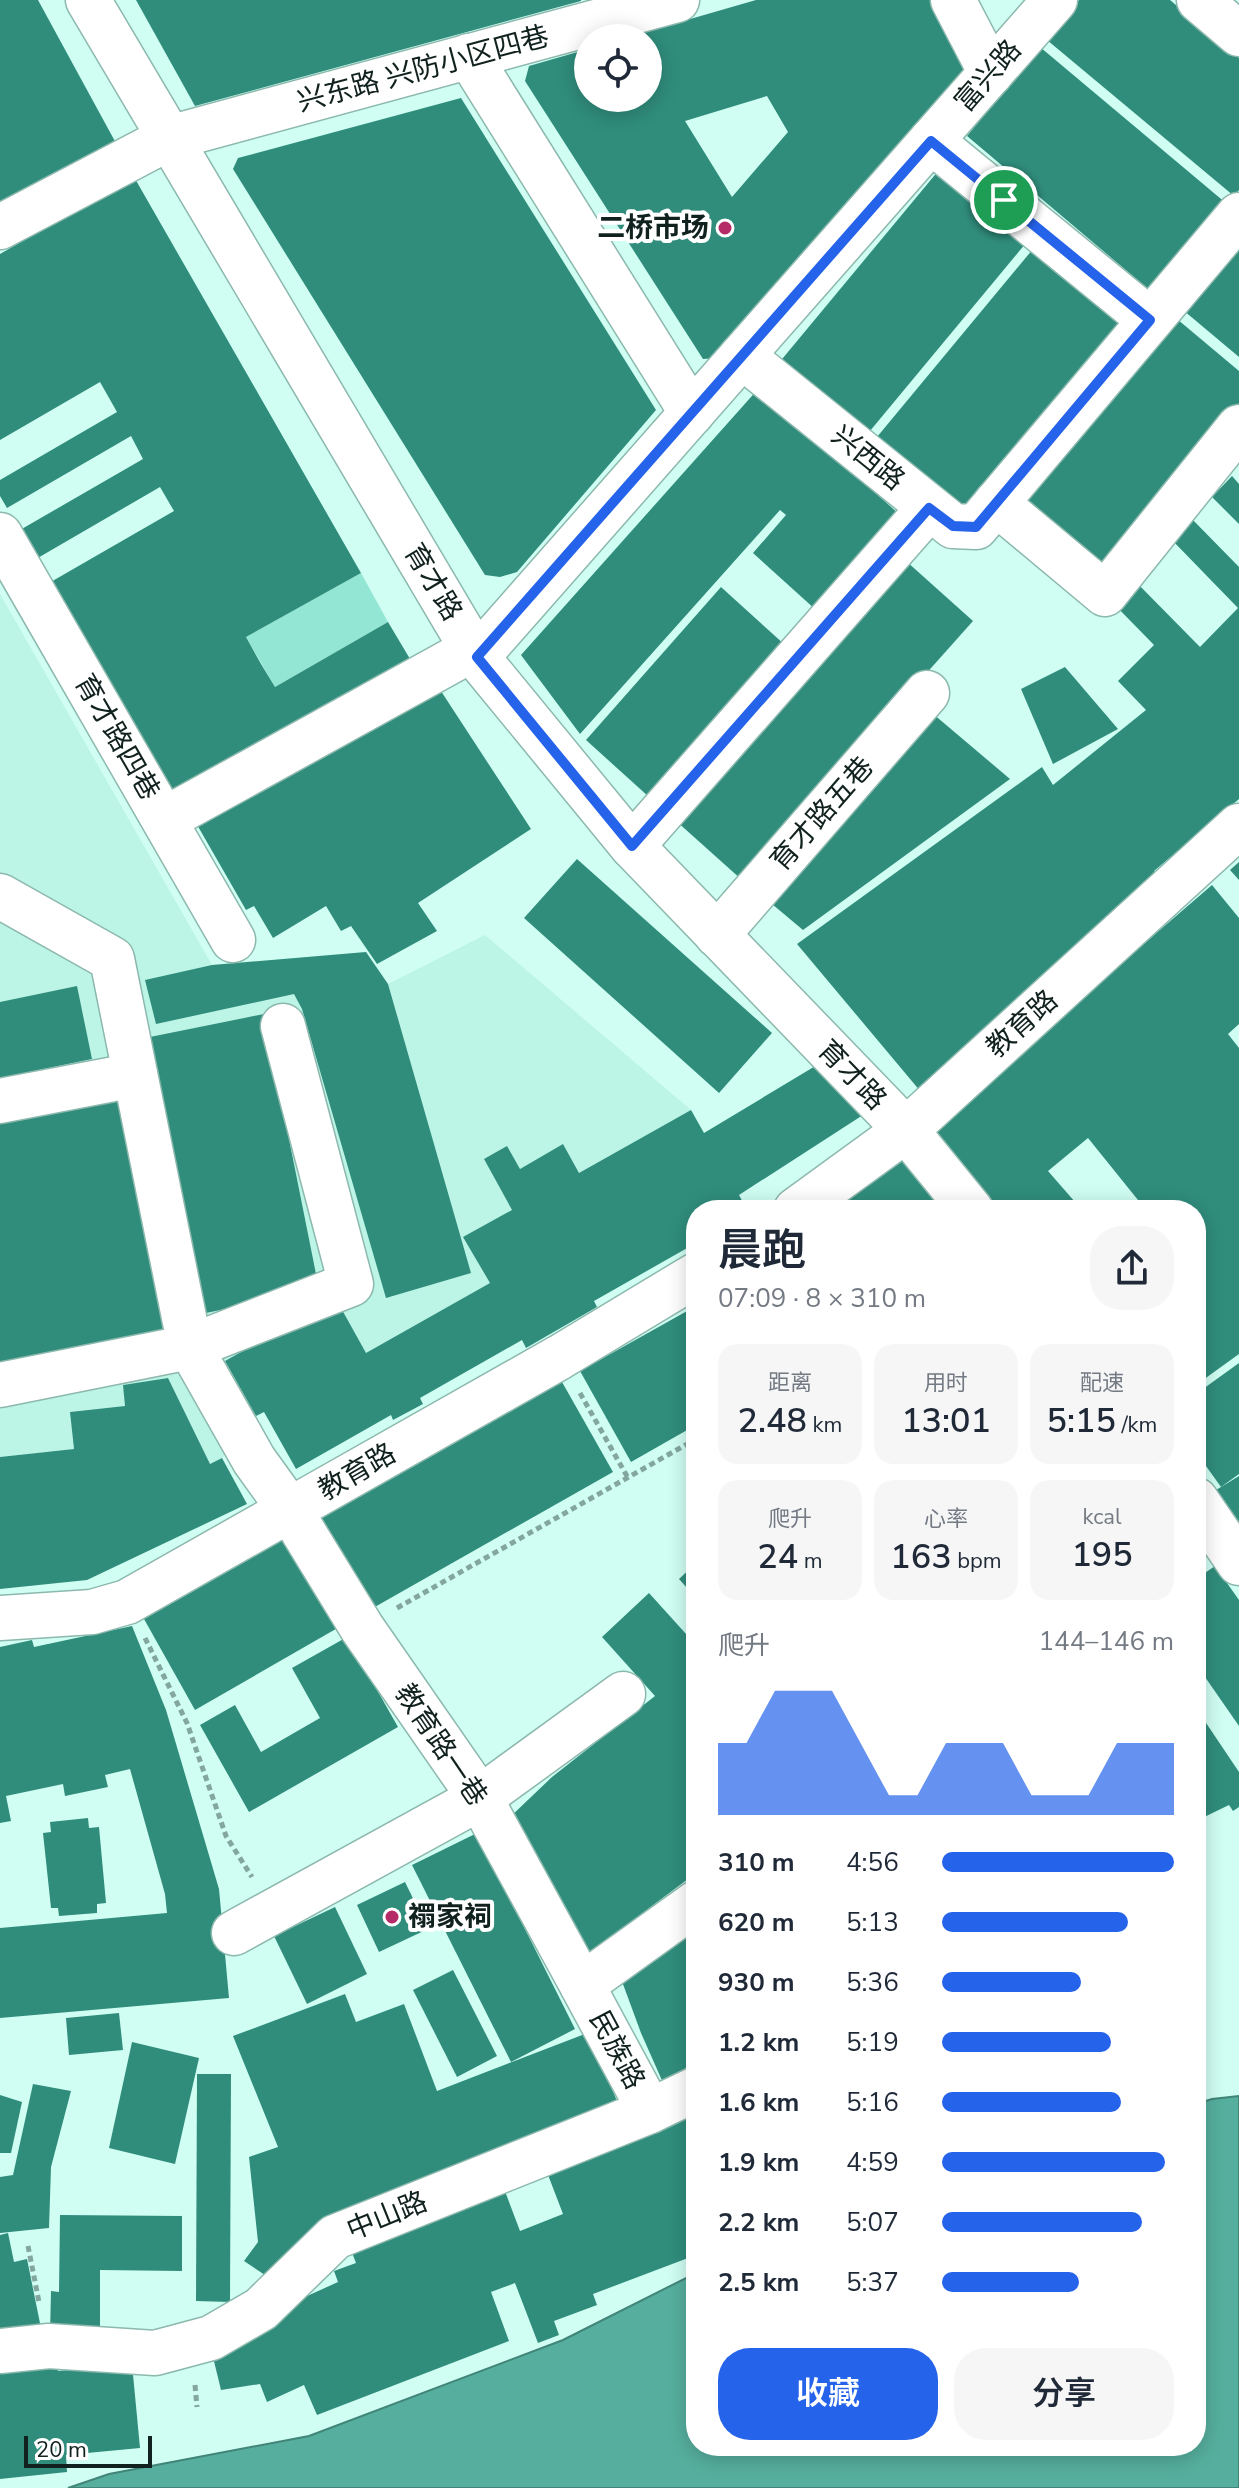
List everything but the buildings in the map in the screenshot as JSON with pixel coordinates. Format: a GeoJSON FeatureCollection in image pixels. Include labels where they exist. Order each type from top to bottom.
{"type":"FeatureCollection","features":[{"type":"Feature","properties":{"kind":"street","name":"育才路"},"geometry":{"type":"LineString","coordinates":[[88,0],[475,653],[632,846],[906,1130],[963,1200]]}},
{"type":"Feature","properties":{"kind":"street","name":"兴东路 兴防小区四巷"},"geometry":{"type":"LineString","coordinates":[[0,227],[169,138],[677,0]]}},
{"type":"Feature","properties":{"kind":"street"},"geometry":{"type":"LineString","coordinates":[[953,0],[991,73]]}},
{"type":"Feature","properties":{"kind":"street","name":"富兴路"},"geometry":{"type":"LineString","coordinates":[[165,819],[475,653],[692,413],[1055,0]]}},
{"type":"Feature","properties":{"kind":"street"},"geometry":{"type":"LineString","coordinates":[[1199,0],[1239,34]]}},
{"type":"Feature","properties":{"kind":"street"},"geometry":{"type":"LineString","coordinates":[[469,56],[692,413]]}},
{"type":"Feature","properties":{"kind":"street"},"geometry":{"type":"LineString","coordinates":[[931,141],[1150,320]]}},
{"type":"Feature","properties":{"kind":"street"},"geometry":{"type":"LineString","coordinates":[[1239,215],[996,503],[1105,594],[1239,427]]}},
{"type":"Feature","properties":{"kind":"street","name":"兴西路"},"geometry":{"type":"LineString","coordinates":[[742,356],[953,526],[976,527],[996,503]]}},
{"type":"Feature","properties":{"kind":"street"},"geometry":{"type":"LineString","coordinates":[[632,846],[929,508]]}},
{"type":"Feature","properties":{"kind":"street","name":"育才路四巷"},"geometry":{"type":"LineString","coordinates":[[0,535],[233,940]]}},
{"type":"Feature","properties":{"kind":"street","name":"育才路五巷"},"geometry":{"type":"LineString","coordinates":[[717,935],[927,693]]}},
{"type":"Feature","properties":{"kind":"street","name":"教育路"},"geometry":{"type":"LineString","coordinates":[[810,1200],[906,1130],[1239,826]]}},
{"type":"Feature","properties":{"kind":"street","name":"教育路一巷"},"geometry":{"type":"LineString","coordinates":[[8,912],[112,959],[190,1347],[254,1460],[290,1510],[362,1628],[480,1798],[582,1985]]}},
{"type":"Feature","properties":{"kind":"street"},"geometry":{"type":"LineString","coordinates":[[0,1385],[190,1347],[351,1284],[283,1026]]}},
{"type":"Feature","properties":{"kind":"street"},"geometry":{"type":"LineString","coordinates":[[0,1101],[135,1075]]}},
{"type":"Feature","properties":{"kind":"street","name":"教育路"},"geometry":{"type":"LineString","coordinates":[[0,1618],[92,1612],[127,1602],[560,1357],[686,1281]]}},
{"type":"Feature","properties":{"kind":"street"},"geometry":{"type":"LineString","coordinates":[[1206,1523],[1219,1553]]}},
{"type":"Feature","properties":{"kind":"street"},"geometry":{"type":"LineString","coordinates":[[234,1933],[480,1798],[623,1694]]}},
{"type":"Feature","properties":{"kind":"street","name":"民族路"},"geometry":{"type":"LineString","coordinates":[[650,2111],[582,1985],[686,1910]]}},
{"type":"Feature","properties":{"kind":"street","name":"中山路"},"geometry":{"type":"LineString","coordinates":[[0,2351],[49,2346],[155,2353],[211,2338],[261,2309],[335,2237],[686,2094]]}},
{"type":"Feature","properties":{"kind":"path"},"geometry":{"type":"LineString","coordinates":[[560,1357],[628,1478]]}},
{"type":"Feature","properties":{"kind":"path"},"geometry":{"type":"LineString","coordinates":[[362,1628],[686,1445]]}},
{"type":"Feature","properties":{"kind":"path"},"geometry":{"type":"LineString","coordinates":[[127,1602],[187,1723],[226,1836],[273,1911]]}},
{"type":"Feature","properties":{"kind":"path"},"geometry":{"type":"LineString","coordinates":[[28,2246],[49,2346]]}},
{"type":"Feature","properties":{"kind":"shaded area"},"geometry":{"type":"Polygon","coordinates":[[[361,573],[388,622],[275,687],[246,637],[361,573]]]}},
{"type":"Feature","properties":{"kind":"shaded area"},"geometry":{"type":"Polygon","coordinates":[[[0,594],[212,965],[366,952],[388,984],[485,935],[691,1110],[579,1173],[563,1144],[520,1169],[484,1159],[512,1210],[464,1238],[490,1283],[256,1416],[222,1458],[210,1464],[167,1378],[124,1385],[125,1406],[70,1412],[74,1449],[0,1457],[0,594]]]}},
{"type":"Feature","properties":{"kind":"shaded area"},"geometry":{"type":"Polygon","coordinates":[[[1239,2096],[1239,2488],[68,2488],[109,2474],[309,2436],[563,2340],[686,2278],[686,2456],[1206,2456],[1206,2101],[1239,2096]]]}},
{"type":"Feature","properties":{"kind":"place","name":"二桥市场"},"geometry":{"type":"Point","coordinates":[725,228]}},
{"type":"Feature","properties":{"kind":"place","name":"禤家祠"},"geometry":{"type":"Point","coordinates":[392,1917]}},
{"type":"Feature","properties":{"kind":"route"},"geometry":{"type":"LineString","coordinates":[[931,141],[1004,200],[1150,320],[976,527],[953,526],[929,508],[632,846],[477,657],[931,141]]}}]}
